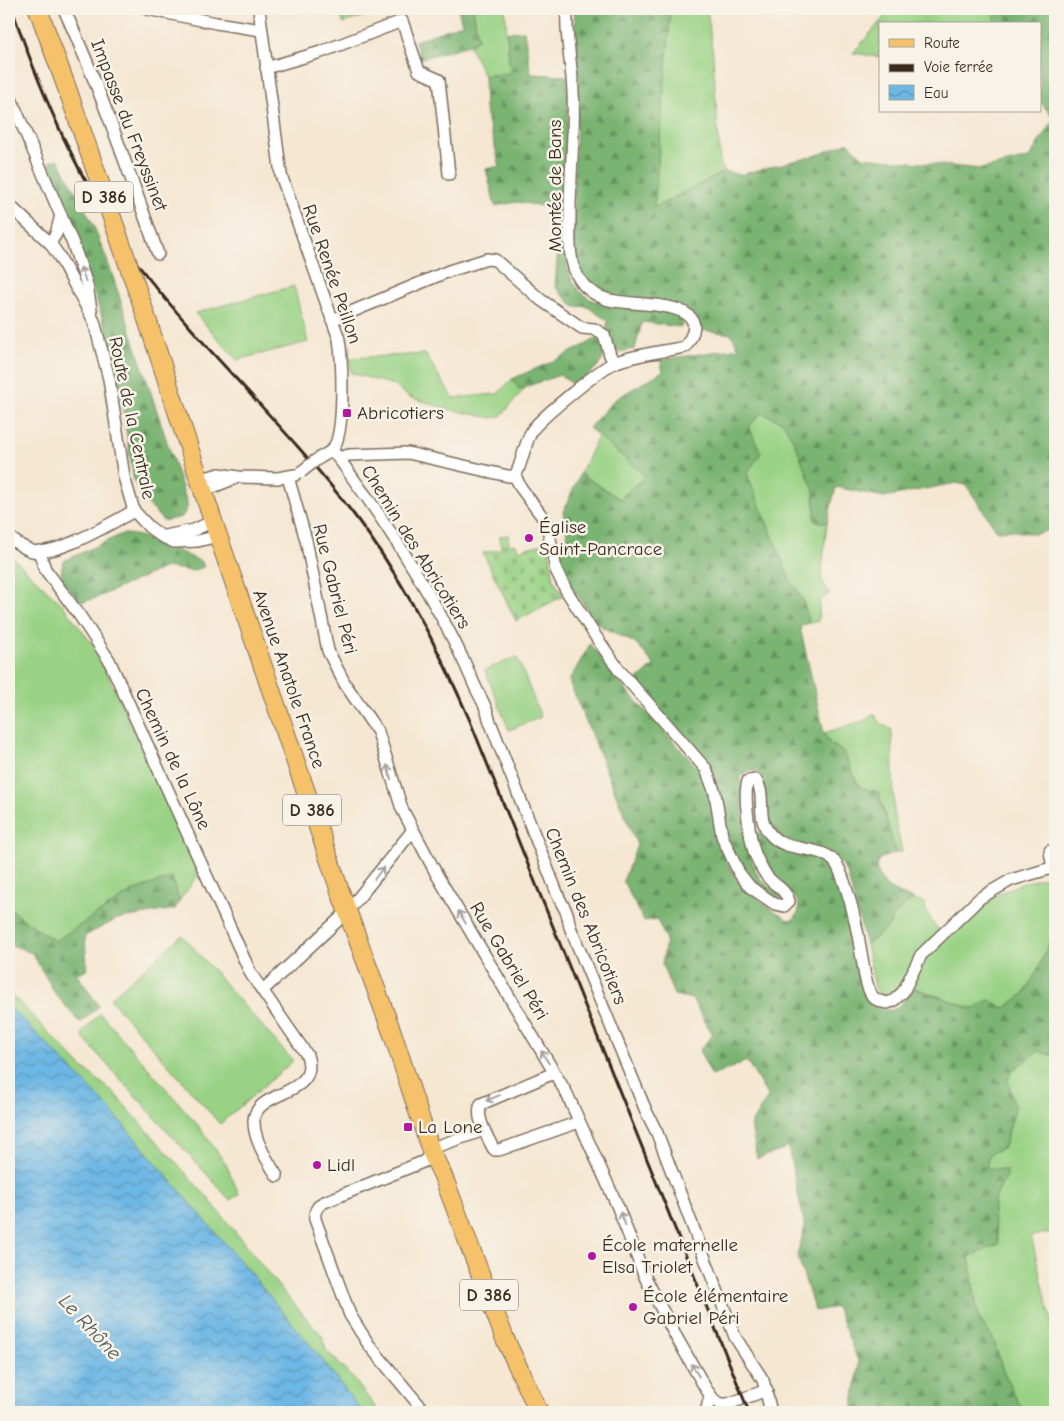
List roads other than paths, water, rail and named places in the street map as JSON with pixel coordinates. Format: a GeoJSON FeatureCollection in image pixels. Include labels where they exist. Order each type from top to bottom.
{"type":"FeatureCollection","features":[{"type":"Feature","properties":{"kind":"main road","name":"Avenue Anatole France"},"geometry":{"type":"LineString","coordinates":[[38,9],[142,304],[215,529],[393,1035],[431,1151],[443,1176],[505,1338],[539,1412]]}},
{"type":"Feature","properties":{"kind":"street","name":"Impasse du Freyssinet"},"geometry":{"type":"LineString","coordinates":[[64,9],[121,149],[158,254]]}},
{"type":"Feature","properties":{"kind":"street"},"geometry":{"type":"LineString","coordinates":[[147,9],[261,30]]}},
{"type":"Feature","properties":{"kind":"street","name":"Rue Renée Peillon"},"geometry":{"type":"LineString","coordinates":[[259,9],[281,175],[339,339],[343,376],[335,454]]}},
{"type":"Feature","properties":{"kind":"street","name":"Montée de Bans"},"geometry":{"type":"LineString","coordinates":[[567,9],[573,93],[570,244],[573,263],[579,279],[591,293],[608,300],[674,308],[690,316],[694,321],[695,327],[693,337],[685,347],[632,357],[615,363]]}},
{"type":"Feature","properties":{"kind":"street"},"geometry":{"type":"LineString","coordinates":[[266,68],[321,52],[402,21],[418,71],[439,80],[449,174]]}},
{"type":"Feature","properties":{"kind":"street"},"geometry":{"type":"LineString","coordinates":[[9,94],[73,244],[87,285],[94,322]]}},
{"type":"Feature","properties":{"kind":"street","name":"Route de la Centrale"},"geometry":{"type":"LineString","coordinates":[[9,206],[50,242],[94,322],[109,379],[124,477],[134,511],[148,527],[161,536],[215,529]]}},
{"type":"Feature","properties":{"kind":"street"},"geometry":{"type":"LineString","coordinates":[[50,242],[56,234],[61,215]]}},
{"type":"Feature","properties":{"kind":"street"},"geometry":{"type":"LineString","coordinates":[[59,256],[73,244]]}},
{"type":"Feature","properties":{"kind":"street"},"geometry":{"type":"LineString","coordinates":[[332,320],[449,271],[488,259],[495,260],[548,305],[582,328],[594,329],[604,335],[610,355],[615,363],[607,366],[533,430],[515,476],[521,488],[547,523],[556,570],[566,590],[619,670],[706,769],[715,793],[722,836],[739,874],[750,887],[775,904],[784,906],[789,901],[787,893],[770,881],[755,853],[746,791],[748,781],[752,779],[756,780],[760,789],[763,823],[774,838],[787,846],[824,854],[836,864],[846,888],[854,918],[865,978],[875,999],[887,1003],[899,997],[921,955],[980,898],[1011,880],[1054,867],[1050,851]]}},
{"type":"Feature","properties":{"kind":"street"},"geometry":{"type":"LineString","coordinates":[[201,486],[238,477],[288,477],[301,472],[315,461],[335,454],[408,453],[515,476]]}},
{"type":"Feature","properties":{"kind":"street","name":"Chemin des Abricotiers"},"geometry":{"type":"LineString","coordinates":[[335,454],[376,510],[420,579],[463,657],[480,693],[559,898],[567,913],[570,927],[642,1102],[657,1132],[735,1337],[760,1375],[771,1412]]}},
{"type":"Feature","properties":{"kind":"street","name":"Rue Gabriel Péri"},"geometry":{"type":"LineString","coordinates":[[288,477],[306,540],[319,615],[328,651],[345,684],[378,732],[399,802],[437,875],[567,1094],[617,1205],[645,1277],[679,1343],[710,1397]]}},
{"type":"Feature","properties":{"kind":"street"},"geometry":{"type":"LineString","coordinates":[[9,537],[16,543],[33,551],[48,551],[64,546],[134,511]]}},
{"type":"Feature","properties":{"kind":"street","name":"Chemin de la Lône"},"geometry":{"type":"LineString","coordinates":[[39,551],[45,569],[80,616],[109,660],[251,974],[307,1055],[310,1063],[305,1079],[298,1086],[262,1104],[254,1118],[255,1135],[277,1176]]}},
{"type":"Feature","properties":{"kind":"street"},"geometry":{"type":"LineString","coordinates":[[263,990],[348,911],[413,830]]}},
{"type":"Feature","properties":{"kind":"street"},"geometry":{"type":"LineString","coordinates":[[554,1073],[480,1104],[479,1108],[484,1130],[492,1148],[499,1150],[579,1122]]}},
{"type":"Feature","properties":{"kind":"street"},"geometry":{"type":"LineString","coordinates":[[425,1412],[369,1345],[350,1315],[315,1219],[316,1208],[322,1203],[425,1162],[431,1151],[438,1146],[484,1130]]}},
{"type":"Feature","properties":{"kind":"street"},"geometry":{"type":"LineString","coordinates":[[706,1412],[710,1397],[717,1402],[728,1404],[766,1390]]}},
{"type":"Feature","properties":{"kind":"water","name":"Le Rhône"},"geometry":{"type":"Polygon","coordinates":[[[9,1006],[100,1098],[240,1261],[320,1357],[362,1412],[9,1412],[9,1006]]]}},
{"type":"Feature","properties":{"kind":"railway"},"geometry":{"type":"LineString","coordinates":[[12,9],[50,108],[80,171],[116,232],[136,262],[162,295],[302,451],[338,494],[389,564],[433,641],[470,721],[749,1412]]}},
{"type":"Feature","properties":{"kind":"place","name":"Abricotiers"},"geometry":{"type":"Point","coordinates":[347,413]}},
{"type":"Feature","properties":{"kind":"place","name":"Église Saint-Pancrace"},"geometry":{"type":"Point","coordinates":[529,538]}},
{"type":"Feature","properties":{"kind":"place","name":"La Lone"},"geometry":{"type":"Point","coordinates":[408,1127]}},
{"type":"Feature","properties":{"kind":"place","name":"Lidl"},"geometry":{"type":"Point","coordinates":[317,1165]}},
{"type":"Feature","properties":{"kind":"place","name":"École maternelle Elsa Triolet"},"geometry":{"type":"Point","coordinates":[592,1256]}},
{"type":"Feature","properties":{"kind":"place","name":"École élémentaire Gabriel Péri"},"geometry":{"type":"Point","coordinates":[633,1307]}}]}
